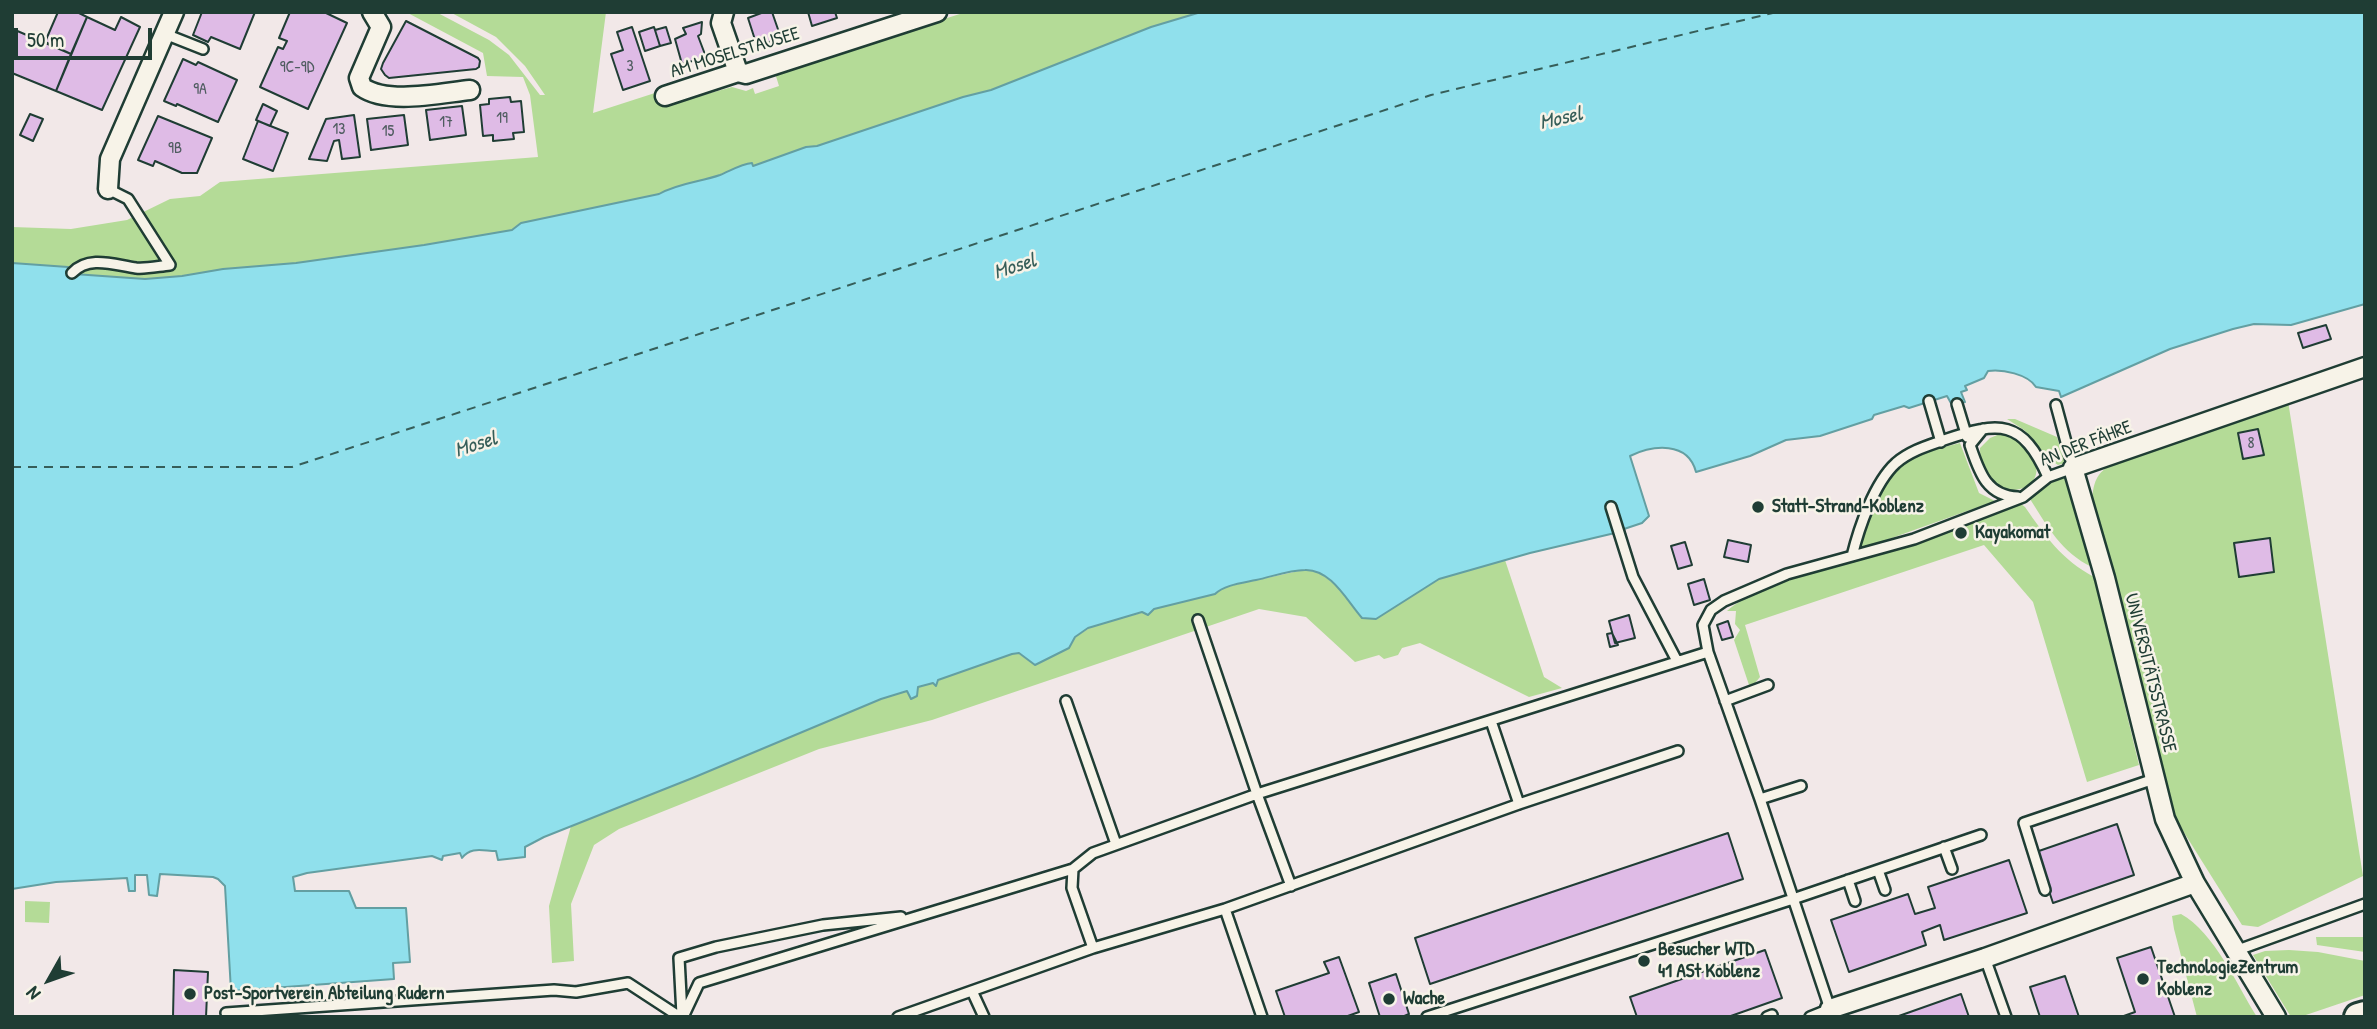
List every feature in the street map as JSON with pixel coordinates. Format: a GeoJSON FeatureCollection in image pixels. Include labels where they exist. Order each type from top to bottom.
{"type":"FeatureCollection","features":[{"type":"Feature","properties":{"kind":"main road"},"geometry":{"type":"LineString","coordinates":[[2358,1017],[2365,1015]]}},
{"type":"Feature","properties":{"kind":"street"},"geometry":{"type":"LineString","coordinates":[[108,189],[110,159],[174,12]]}},
{"type":"Feature","properties":{"kind":"street"},"geometry":{"type":"LineString","coordinates":[[372,12],[381,27],[359,78],[362,87],[377,94],[408,96],[470,90]]}},
{"type":"Feature","properties":{"kind":"street"},"geometry":{"type":"LineString","coordinates":[[724,12],[721,23],[738,72]]}},
{"type":"Feature","properties":{"kind":"street","name":"AM MOSELSTAUSEE"},"geometry":{"type":"LineString","coordinates":[[665,96],[738,72],[746,74],[937,12]]}},
{"type":"Feature","properties":{"kind":"street","name":"AN DER FÄHRE"},"geometry":{"type":"LineString","coordinates":[[2073,468],[2365,368]]}},
{"type":"Feature","properties":{"kind":"street","name":"UNIVERSITÄTSSTRASSE"},"geometry":{"type":"LineString","coordinates":[[2073,468],[2105,578],[2165,819],[2195,883],[2276,1017]]}},
{"type":"Feature","properties":{"kind":"street"},"geometry":{"type":"LineString","coordinates":[[1830,1009],[1985,958],[2195,883]]}},
{"type":"Feature","properties":{"kind":"lane"},"geometry":{"type":"LineString","coordinates":[[165,34],[203,49]]}},
{"type":"Feature","properties":{"kind":"lane"},"geometry":{"type":"LineString","coordinates":[[72,272],[89,261],[139,268],[170,265],[128,199],[108,189]]}},
{"type":"Feature","properties":{"kind":"lane"},"geometry":{"type":"LineString","coordinates":[[1929,401],[1941,442]]}},
{"type":"Feature","properties":{"kind":"lane"},"geometry":{"type":"LineString","coordinates":[[1957,404],[1965,433],[1987,484],[2004,497],[2023,497]]}},
{"type":"Feature","properties":{"kind":"lane"},"geometry":{"type":"LineString","coordinates":[[2056,405],[2073,468]]}},
{"type":"Feature","properties":{"kind":"lane"},"geometry":{"type":"LineString","coordinates":[[1852,556],[1863,521],[1886,475],[1896,463],[1913,451],[1965,433],[1984,429],[2007,429],[2020,435],[2039,457],[2049,477]]}},
{"type":"Feature","properties":{"kind":"lane"},"geometry":{"type":"LineString","coordinates":[[1970,445],[1984,429]]}},
{"type":"Feature","properties":{"kind":"lane","name":"AN DER FÄHRE"},"geometry":{"type":"LineString","coordinates":[[1830,1009],[1760,799],[1707,652],[1703,625],[1711,610],[1724,601],[1787,574],[1914,539],[2023,497],[2049,477],[2073,468]]}},
{"type":"Feature","properties":{"kind":"lane"},"geometry":{"type":"LineString","coordinates":[[1611,507],[1633,577],[1677,661]]}},
{"type":"Feature","properties":{"kind":"lane"},"geometry":{"type":"LineString","coordinates":[[1198,620],[1291,886]]}},
{"type":"Feature","properties":{"kind":"lane"},"geometry":{"type":"LineString","coordinates":[[682,1017],[699,983],[1073,869],[1093,853],[1257,794],[1707,652]]}},
{"type":"Feature","properties":{"kind":"lane"},"geometry":{"type":"LineString","coordinates":[[1725,701],[1768,685]]}},
{"type":"Feature","properties":{"kind":"lane"},"geometry":{"type":"LineString","coordinates":[[1066,701],[1116,844]]}},
{"type":"Feature","properties":{"kind":"lane"},"geometry":{"type":"LineString","coordinates":[[1491,721],[1519,804]]}},
{"type":"Feature","properties":{"kind":"lane"},"geometry":{"type":"LineString","coordinates":[[898,1017],[1093,948],[1225,909],[1519,804],[1678,751]]}},
{"type":"Feature","properties":{"kind":"lane"},"geometry":{"type":"LineString","coordinates":[[2045,890],[2024,823],[2154,779]]}},
{"type":"Feature","properties":{"kind":"lane"},"geometry":{"type":"LineString","coordinates":[[1760,799],[1801,786]]}},
{"type":"Feature","properties":{"kind":"lane"},"geometry":{"type":"LineString","coordinates":[[1427,1017],[1793,899],[1981,835]]}},
{"type":"Feature","properties":{"kind":"lane"},"geometry":{"type":"LineString","coordinates":[[1944,847],[1952,869]]}},
{"type":"Feature","properties":{"kind":"lane"},"geometry":{"type":"LineString","coordinates":[[1073,869],[1072,888],[1093,948]]}},
{"type":"Feature","properties":{"kind":"lane"},"geometry":{"type":"LineString","coordinates":[[1878,870],[1885,890]]}},
{"type":"Feature","properties":{"kind":"lane"},"geometry":{"type":"LineString","coordinates":[[1848,880],[1855,901]]}},
{"type":"Feature","properties":{"kind":"lane"},"geometry":{"type":"LineString","coordinates":[[2235,951],[2365,904]]}},
{"type":"Feature","properties":{"kind":"lane"},"geometry":{"type":"LineString","coordinates":[[1225,909],[1262,1017]]}},
{"type":"Feature","properties":{"kind":"lane"},"geometry":{"type":"LineString","coordinates":[[682,1017],[679,958],[716,947],[823,925],[920,916]]}},
{"type":"Feature","properties":{"kind":"lane"},"geometry":{"type":"LineString","coordinates":[[1985,958],[2006,1017]]}},
{"type":"Feature","properties":{"kind":"lane"},"geometry":{"type":"LineString","coordinates":[[226,1013],[565,989],[576,992],[628,984],[682,1017]]}},
{"type":"Feature","properties":{"kind":"lane"},"geometry":{"type":"LineString","coordinates":[[972,991],[984,1017]]}},
{"type":"Feature","properties":{"kind":"lane"},"geometry":{"type":"LineString","coordinates":[[1810,1017],[1830,1009]]}},
{"type":"Feature","properties":{"kind":"lane"},"geometry":{"type":"LineString","coordinates":[[1766,1017],[1772,1017]]}},
{"type":"Feature","properties":{"kind":"green space"},"geometry":{"type":"Polygon","coordinates":[[[406,12],[436,12],[489,40],[509,55],[540,95],[545,95],[525,66],[496,37],[450,12],[606,12],[593,113],[658,92],[661,101],[667,105],[732,87],[746,91],[753,88],[755,94],[779,86],[775,73],[966,12],[1201,12],[1151,27],[991,90],[817,146],[806,147],[660,194],[521,223],[513,230],[296,263],[145,279],[74,274],[68,267],[12,263],[12,227],[71,229],[127,220],[170,199],[200,196],[220,182],[538,157],[530,95],[523,77],[487,76],[483,53],[406,12]]]}},
{"type":"Feature","properties":{"kind":"green space"},"geometry":{"type":"Polygon","coordinates":[[[2288,401],[2363,876],[2258,927],[2242,925],[2173,815],[2092,498],[2096,479],[2109,466],[2288,401]]]}},
{"type":"Feature","properties":{"kind":"green space"},"geometry":{"type":"Polygon","coordinates":[[[2007,419],[2015,419],[2057,437],[2065,463],[2058,465],[2044,456],[2024,430],[2007,419]]]}},
{"type":"Feature","properties":{"kind":"green space"},"geometry":{"type":"Polygon","coordinates":[[[2000,434],[2022,445],[2036,465],[2035,477],[2028,485],[2017,490],[2004,489],[1992,482],[1983,469],[1980,448],[1990,438],[2000,434]]]}},
{"type":"Feature","properties":{"kind":"green space"},"geometry":{"type":"Polygon","coordinates":[[[1960,443],[1979,493],[1995,501],[1864,548],[1859,544],[1878,495],[1903,465],[1918,455],[1960,443]]]}},
{"type":"Feature","properties":{"kind":"green space"},"geometry":{"type":"Polygon","coordinates":[[[2068,476],[2092,567],[2064,546],[2049,529],[2030,499],[2054,481],[2068,476]]]}},
{"type":"Feature","properties":{"kind":"green space"},"geometry":{"type":"Polygon","coordinates":[[[2021,504],[2063,555],[2094,577],[2139,765],[2087,782],[2033,602],[1984,545],[1745,625],[1760,677],[1749,685],[1734,640],[1740,630],[1735,624],[1736,611],[1727,611],[1743,599],[1788,580],[1909,546],[2021,504]]]}},
{"type":"Feature","properties":{"kind":"green space"},"geometry":{"type":"Polygon","coordinates":[[[1505,560],[1544,677],[1562,688],[1529,697],[1420,643],[1402,648],[1398,655],[1384,659],[1379,655],[1355,662],[1306,617],[1259,609],[932,720],[819,749],[619,829],[594,845],[571,904],[574,961],[552,963],[549,906],[571,826],[881,699],[908,691],[911,698],[918,687],[1012,654],[1018,653],[1035,665],[1069,648],[1075,637],[1093,626],[1215,594],[1218,590],[1234,585],[1308,569],[1321,574],[1336,585],[1355,609],[1376,619],[1439,579],[1505,560]]]}},
{"type":"Feature","properties":{"kind":"green space"},"geometry":{"type":"Polygon","coordinates":[[[25,901],[50,902],[49,923],[25,922],[25,901]]]}},
{"type":"Feature","properties":{"kind":"green space"},"geometry":{"type":"Polygon","coordinates":[[[2181,914],[2193,922],[2214,946],[2257,1017],[2197,1017],[2174,929],[2172,916],[2181,914]]]}},
{"type":"Feature","properties":{"kind":"green space"},"geometry":{"type":"Polygon","coordinates":[[[2316,937],[2365,937],[2365,952],[2317,945],[2316,937]]]}},
{"type":"Feature","properties":{"kind":"green space"},"geometry":{"type":"Polygon","coordinates":[[[2265,951],[2318,952],[2365,961],[2365,995],[2300,1017],[2291,1017],[2253,955],[2265,951]]]}},
{"type":"Feature","properties":{"kind":"water","name":"Mosel"},"geometry":{"type":"Polygon","coordinates":[[[1201,12],[2365,12],[2365,304],[2291,325],[2254,324],[2233,329],[2170,349],[2061,397],[2059,391],[2036,387],[2021,376],[1988,371],[1984,378],[1965,386],[1967,390],[1961,392],[1965,402],[1952,405],[1947,396],[1909,408],[1904,406],[1820,436],[1786,440],[1750,456],[1696,472],[1692,462],[1678,450],[1649,449],[1630,456],[1649,516],[1642,523],[1624,529],[1630,552],[1621,554],[1615,533],[1530,553],[1439,579],[1376,619],[1362,618],[1331,580],[1314,571],[1293,571],[1239,583],[1223,588],[1215,594],[1154,609],[1148,615],[1142,612],[1088,628],[1075,637],[1069,648],[1035,665],[1019,653],[1012,654],[938,680],[936,686],[933,683],[918,687],[917,696],[911,699],[907,691],[881,699],[544,837],[525,847],[525,857],[498,860],[496,851],[478,850],[469,852],[462,858],[460,853],[443,856],[442,860],[432,856],[293,877],[295,891],[349,891],[356,908],[406,908],[410,962],[393,963],[394,979],[231,991],[225,886],[213,877],[160,874],[157,896],[149,895],[147,875],[135,875],[135,891],[129,891],[127,878],[56,882],[12,889],[12,263],[68,267],[74,274],[145,279],[296,263],[512,230],[521,223],[659,194],[744,165],[752,163],[753,166],[806,147],[817,146],[991,90],[1151,27],[1201,12]]]}},
{"type":"Feature","properties":{"kind":"building"},"geometry":{"type":"Polygon","coordinates":[[[58,12],[77,12],[87,17],[71,54],[45,42],[58,12]]]}},
{"type":"Feature","properties":{"kind":"building"},"geometry":{"type":"Polygon","coordinates":[[[202,12],[255,12],[240,49],[211,37],[208,42],[193,35],[202,12]]]}},
{"type":"Feature","properties":{"kind":"building"},"geometry":{"type":"Polygon","coordinates":[[[290,12],[324,12],[347,23],[308,109],[260,87],[278,47],[283,49],[287,41],[279,38],[290,12]]]}},
{"type":"Feature","properties":{"kind":"building"},"geometry":{"type":"Polygon","coordinates":[[[772,12],[781,38],[757,46],[748,18],[772,12]]]}},
{"type":"Feature","properties":{"kind":"building"},"geometry":{"type":"Polygon","coordinates":[[[808,12],[835,12],[837,18],[812,26],[808,12]]]}},
{"type":"Feature","properties":{"kind":"building"},"geometry":{"type":"Polygon","coordinates":[[[87,17],[115,30],[121,17],[140,27],[102,110],[56,91],[87,17]]]}},
{"type":"Feature","properties":{"kind":"building"},"geometry":{"type":"Polygon","coordinates":[[[406,21],[478,58],[479,67],[389,78],[381,69],[406,21]]]}},
{"type":"Feature","properties":{"kind":"building"},"geometry":{"type":"Polygon","coordinates":[[[702,22],[701,34],[698,36],[706,57],[682,64],[675,39],[686,34],[683,28],[702,22]]]}},
{"type":"Feature","properties":{"kind":"building"},"geometry":{"type":"Polygon","coordinates":[[[632,27],[650,81],[623,90],[611,54],[623,50],[617,32],[632,27]]]}},
{"type":"Feature","properties":{"kind":"building"},"geometry":{"type":"Polygon","coordinates":[[[654,27],[660,46],[645,51],[639,32],[654,27]]]}},
{"type":"Feature","properties":{"kind":"building"},"geometry":{"type":"Polygon","coordinates":[[[666,27],[671,43],[660,46],[655,30],[666,27]]]}},
{"type":"Feature","properties":{"kind":"building"},"geometry":{"type":"Polygon","coordinates":[[[15,30],[71,54],[56,91],[12,73],[12,37],[15,30]]]}},
{"type":"Feature","properties":{"kind":"building"},"geometry":{"type":"Polygon","coordinates":[[[183,59],[196,65],[198,62],[237,80],[218,122],[164,101],[183,59]]]}},
{"type":"Feature","properties":{"kind":"building"},"geometry":{"type":"Polygon","coordinates":[[[510,97],[511,102],[521,101],[524,132],[513,133],[514,139],[493,141],[493,135],[483,136],[480,105],[489,104],[489,99],[510,97]]]}},
{"type":"Feature","properties":{"kind":"building"},"geometry":{"type":"Polygon","coordinates":[[[263,104],[277,111],[270,126],[256,120],[263,104]]]}},
{"type":"Feature","properties":{"kind":"building"},"geometry":{"type":"Polygon","coordinates":[[[462,106],[466,135],[430,140],[426,110],[462,106]]]}},
{"type":"Feature","properties":{"kind":"building"},"geometry":{"type":"Polygon","coordinates":[[[30,114],[43,119],[33,141],[20,135],[30,114]]]}},
{"type":"Feature","properties":{"kind":"building"},"geometry":{"type":"Polygon","coordinates":[[[354,115],[360,157],[342,159],[339,140],[334,141],[327,161],[309,159],[326,119],[354,115]]]}},
{"type":"Feature","properties":{"kind":"building"},"geometry":{"type":"Polygon","coordinates":[[[404,115],[408,145],[371,150],[367,119],[404,115]]]}},
{"type":"Feature","properties":{"kind":"building"},"geometry":{"type":"Polygon","coordinates":[[[158,116],[212,138],[197,173],[182,173],[155,161],[153,166],[138,160],[158,116]]]}},
{"type":"Feature","properties":{"kind":"building"},"geometry":{"type":"Polygon","coordinates":[[[258,121],[288,133],[273,171],[243,159],[258,121]]]}},
{"type":"Feature","properties":{"kind":"building"},"geometry":{"type":"Polygon","coordinates":[[[2326,325],[2331,339],[2303,348],[2298,333],[2326,325]]]}},
{"type":"Feature","properties":{"kind":"building"},"geometry":{"type":"Polygon","coordinates":[[[2258,429],[2264,455],[2243,459],[2238,433],[2258,429]]]}},
{"type":"Feature","properties":{"kind":"building"},"geometry":{"type":"Polygon","coordinates":[[[2270,538],[2274,572],[2239,577],[2234,543],[2270,538]]]}},
{"type":"Feature","properties":{"kind":"building"},"geometry":{"type":"Polygon","coordinates":[[[1728,540],[1751,545],[1748,562],[1724,557],[1728,540]]]}},
{"type":"Feature","properties":{"kind":"building"},"geometry":{"type":"Polygon","coordinates":[[[1685,542],[1692,565],[1678,569],[1671,546],[1685,542]]]}},
{"type":"Feature","properties":{"kind":"building"},"geometry":{"type":"Polygon","coordinates":[[[1704,579],[1710,600],[1694,605],[1688,584],[1704,579]]]}},
{"type":"Feature","properties":{"kind":"building"},"geometry":{"type":"Polygon","coordinates":[[[1629,615],[1635,638],[1615,643],[1609,621],[1629,615]]]}},
{"type":"Feature","properties":{"kind":"building"},"geometry":{"type":"Polygon","coordinates":[[[1728,621],[1733,637],[1722,640],[1717,625],[1728,621]]]}},
{"type":"Feature","properties":{"kind":"building"},"geometry":{"type":"Polygon","coordinates":[[[1612,633],[1618,645],[1610,647],[1607,634],[1612,633]]]}},
{"type":"Feature","properties":{"kind":"building"},"geometry":{"type":"Polygon","coordinates":[[[2117,824],[2134,875],[2053,903],[2036,852],[2117,824]]]}},
{"type":"Feature","properties":{"kind":"building"},"geometry":{"type":"Polygon","coordinates":[[[1728,833],[1743,879],[1430,984],[1415,938],[1728,833]]]}},
{"type":"Feature","properties":{"kind":"building"},"geometry":{"type":"Polygon","coordinates":[[[2009,860],[2027,913],[1944,940],[1940,925],[1922,932],[1926,945],[1849,972],[1831,920],[1908,894],[1915,914],[1935,908],[1928,887],[2009,860]]]}},
{"type":"Feature","properties":{"kind":"building","name":"TechnologieZentrum Koblenz"},"geometry":{"type":"Polygon","coordinates":[[[2151,947],[2175,1017],[2121,1017],[2135,1012],[2117,958],[2151,947]]]}},
{"type":"Feature","properties":{"kind":"building"},"geometry":{"type":"Polygon","coordinates":[[[1765,950],[1782,998],[1728,1017],[1637,1017],[1630,997],[1765,950]]]}},
{"type":"Feature","properties":{"kind":"building"},"geometry":{"type":"Polygon","coordinates":[[[1339,957],[1359,1012],[1345,1017],[1285,1017],[1276,991],[1329,973],[1324,962],[1339,957]]]}},
{"type":"Feature","properties":{"kind":"building","name":"Post-Sportverein Abteilung Rudern"},"geometry":{"type":"Polygon","coordinates":[[[174,970],[208,972],[206,1017],[173,1017],[174,970]]]}},
{"type":"Feature","properties":{"kind":"building","name":"Wache"},"geometry":{"type":"Polygon","coordinates":[[[1396,974],[1409,1014],[1402,1017],[1380,1017],[1369,983],[1396,974]]]}},
{"type":"Feature","properties":{"kind":"building"},"geometry":{"type":"Polygon","coordinates":[[[2065,976],[2079,1017],[2040,1017],[2030,987],[2065,976]]]}},
{"type":"Feature","properties":{"kind":"building"},"geometry":{"type":"Polygon","coordinates":[[[1961,994],[1969,1017],[1896,1017],[1961,994]]]}},
{"type":"Feature","properties":{"kind":"ferry route"},"geometry":{"type":"LineString","coordinates":[[12,467],[292,467],[1431,95],[1777,12]]}},
{"type":"Feature","properties":{"kind":"place","name":"Statt-Strand-Koblenz"},"geometry":{"type":"Point","coordinates":[1758,507]}},
{"type":"Feature","properties":{"kind":"place","name":"Kayakomat"},"geometry":{"type":"Point","coordinates":[1961,533]}},
{"type":"Feature","properties":{"kind":"place","name":"Besucher WTD 41 ASt Koblenz"},"geometry":{"type":"Point","coordinates":[1644,961]}},
{"type":"Feature","properties":{"kind":"place","name":"TechnologieZentrum Koblenz"},"geometry":{"type":"Point","coordinates":[2143,979]}},
{"type":"Feature","properties":{"kind":"place","name":"Post-Sportverein Abteilung Rudern"},"geometry":{"type":"Point","coordinates":[190,994]}},
{"type":"Feature","properties":{"kind":"place","name":"Wache"},"geometry":{"type":"Point","coordinates":[1389,999]}}]}
